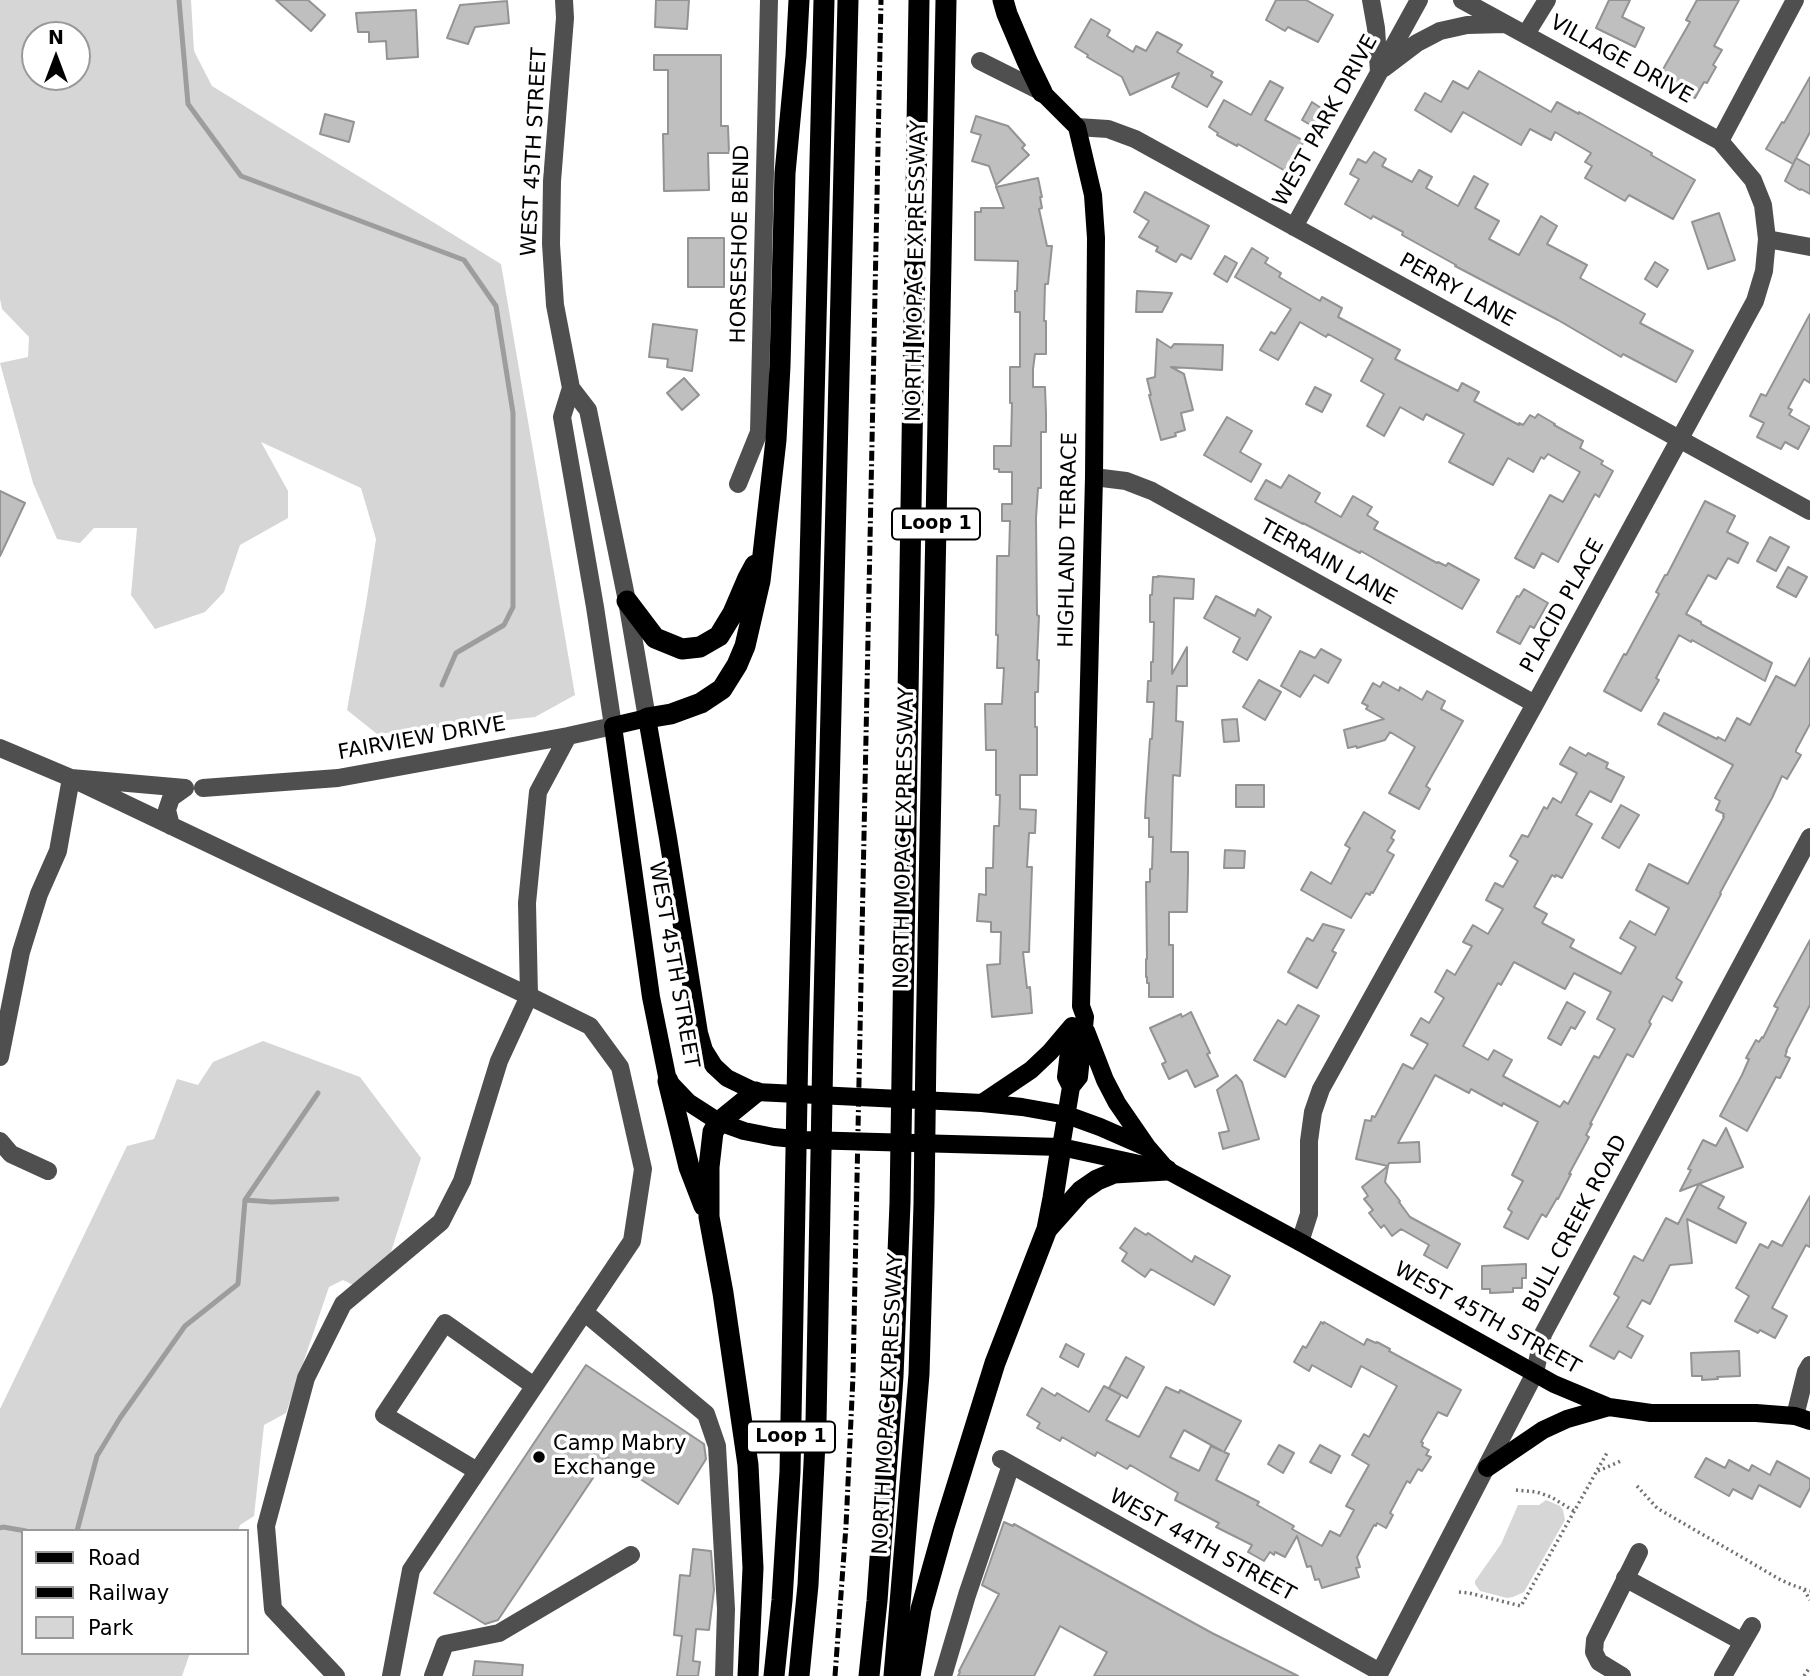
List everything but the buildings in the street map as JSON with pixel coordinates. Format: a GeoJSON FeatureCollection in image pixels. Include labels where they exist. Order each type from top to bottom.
{"type":"FeatureCollection","features":[{"type":"Feature","properties":{"kind":"highway"},"geometry":{"type":"LineString","coordinates":[[647,718],[671,714],[701,703],[722,689],[745,646],[760,581],[776,440],[785,173],[799,0]]}},
{"type":"Feature","properties":{"kind":"highway","name":"Loop 1"},"geometry":{"type":"LineString","coordinates":[[774,1676],[790,1472],[794,1198],[824,0]]}},
{"type":"Feature","properties":{"kind":"highway"},"geometry":{"type":"LineString","coordinates":[[799,1676],[808,1585],[816,1422],[848,0]]}},
{"type":"Feature","properties":{"kind":"highway"},"geometry":{"type":"LineString","coordinates":[[869,1676],[894,1376],[900,1203],[919,0]]}},
{"type":"Feature","properties":{"kind":"highway","name":"NORTH MOPAC EXPRESSWAY"},"geometry":{"type":"LineString","coordinates":[[894,1676],[919,1374],[946,0]]}},
{"type":"Feature","properties":{"kind":"highway"},"geometry":{"type":"LineString","coordinates":[[1003,0],[1042,92]]}},
{"type":"Feature","properties":{"kind":"highway"},"geometry":{"type":"LineString","coordinates":[[627,601],[655,638],[682,649],[701,647],[719,636],[763,551]]}},
{"type":"Feature","properties":{"kind":"highway"},"geometry":{"type":"LineString","coordinates":[[668,1081],[688,1167],[709,1217]]}},
{"type":"Feature","properties":{"kind":"highway"},"geometry":{"type":"LineString","coordinates":[[748,1676],[753,1568],[748,1465],[709,1217],[710,1147],[713,1132],[719,1122],[756,1092]]}},
{"type":"Feature","properties":{"kind":"highway"},"geometry":{"type":"LineString","coordinates":[[910,1676],[921,1609],[995,1363],[1047,1229],[1061,1147]]}},
{"type":"Feature","properties":{"kind":"highway"},"geometry":{"type":"LineString","coordinates":[[1047,1229],[1081,1191],[1097,1180],[1114,1173],[1167,1170]]}},
{"type":"Feature","properties":{"kind":"main road"},"geometry":{"type":"LineString","coordinates":[[1042,92],[1077,127]]}},
{"type":"Feature","properties":{"kind":"main road","name":"HIGHLAND TERRACE"},"geometry":{"type":"LineString","coordinates":[[1061,1147],[1071,1087],[1066,1077],[1078,1026],[1073,1016],[1081,1006],[1094,477],[1096,238],[1093,195],[1077,127]]}},
{"type":"Feature","properties":{"kind":"main road","name":"FAIRVIEW DRIVE"},"geometry":{"type":"LineString","coordinates":[[613,726],[647,718]]}},
{"type":"Feature","properties":{"kind":"main road","name":"WEST 45TH STREET"},"geometry":{"type":"LineString","coordinates":[[647,718],[699,1033],[704,1050],[714,1066],[727,1078],[756,1092],[982,1103],[1067,1115],[1147,1148],[1167,1170]]}},
{"type":"Feature","properties":{"kind":"main road","name":"WEST 45TH STREET"},"geometry":{"type":"LineString","coordinates":[[613,726],[651,997],[668,1081],[688,1102],[719,1122],[744,1131],[805,1140],[1061,1147],[1167,1170],[1554,1384],[1609,1406],[1651,1413],[1756,1413],[1803,1419]]}},
{"type":"Feature","properties":{"kind":"main road"},"geometry":{"type":"LineString","coordinates":[[982,1103],[1031,1070],[1078,1026],[1117,1103],[1147,1148]]}},
{"type":"Feature","properties":{"kind":"main road"},"geometry":{"type":"LineString","coordinates":[[1487,1468],[1542,1430],[1609,1406]]}},
{"type":"Feature","properties":{"kind":"street","name":"WEST 45TH STREET"},"geometry":{"type":"LineString","coordinates":[[565,0],[552,181],[551,244],[555,305],[571,388],[588,410],[627,601],[647,718]]}},
{"type":"Feature","properties":{"kind":"street","name":"HORSESHOE BEND"},"geometry":{"type":"LineString","coordinates":[[738,484],[759,432],[769,0]]}},
{"type":"Feature","properties":{"kind":"street"},"geometry":{"type":"LineString","coordinates":[[1371,0],[1379,72]]}},
{"type":"Feature","properties":{"kind":"street","name":"WEST PARK DRIVE"},"geometry":{"type":"LineString","coordinates":[[1294,227],[1419,0]]}},
{"type":"Feature","properties":{"kind":"street","name":"VILLAGE DRIVE"},"geometry":{"type":"LineString","coordinates":[[1462,0],[1720,141]]}},
{"type":"Feature","properties":{"kind":"street"},"geometry":{"type":"LineString","coordinates":[[1526,34],[1547,0]]}},
{"type":"Feature","properties":{"kind":"street"},"geometry":{"type":"LineString","coordinates":[[1720,141],[1795,0]]}},
{"type":"Feature","properties":{"kind":"street"},"geometry":{"type":"LineString","coordinates":[[1379,72],[1417,43],[1440,31],[1467,25],[1507,24]]}},
{"type":"Feature","properties":{"kind":"street"},"geometry":{"type":"LineString","coordinates":[[980,61],[1042,92]]}},
{"type":"Feature","properties":{"kind":"street","name":"PERRY LANE"},"geometry":{"type":"LineString","coordinates":[[1077,127],[1108,129],[1135,139],[1810,511]]}},
{"type":"Feature","properties":{"kind":"street","name":"PLACID PLACE"},"geometry":{"type":"LineString","coordinates":[[1300,1242],[1309,1214],[1309,1141],[1313,1112],[1321,1089],[1755,301],[1764,271],[1767,239],[1763,205],[1753,180],[1720,141]]}},
{"type":"Feature","properties":{"kind":"street"},"geometry":{"type":"LineString","coordinates":[[1767,239],[1810,247]]}},
{"type":"Feature","properties":{"kind":"street","name":"WEST 45TH STREET"},"geometry":{"type":"LineString","coordinates":[[571,388],[562,416],[613,726]]}},
{"type":"Feature","properties":{"kind":"street","name":"TERRAIN LANE"},"geometry":{"type":"LineString","coordinates":[[1094,477],[1126,481],[1152,491],[1535,704]]}},
{"type":"Feature","properties":{"kind":"street","name":"FAIRVIEW DRIVE"},"geometry":{"type":"LineString","coordinates":[[0,748],[71,778],[194,788],[338,778],[613,726]]}},
{"type":"Feature","properties":{"kind":"street"},"geometry":{"type":"LineString","coordinates":[[335,1676],[273,1609],[266,1526],[306,1378],[343,1304],[441,1223],[462,1181],[499,1061],[529,996],[527,903],[538,792],[568,736]]}},
{"type":"Feature","properties":{"kind":"street"},"geometry":{"type":"LineString","coordinates":[[0,1057],[20,952],[39,894],[58,851],[71,778],[590,1026],[620,1068],[643,1169],[632,1241],[411,1570],[391,1676]]}},
{"type":"Feature","properties":{"kind":"street"},"geometry":{"type":"LineString","coordinates":[[171,826],[167,810],[171,798],[194,788]]}},
{"type":"Feature","properties":{"kind":"street","name":"BULL CREEK ROAD"},"geometry":{"type":"LineString","coordinates":[[1379,1674],[1535,1373],[1542,1334],[1810,837]]}},
{"type":"Feature","properties":{"kind":"street"},"geometry":{"type":"LineString","coordinates":[[0,1142],[11,1154],[48,1171]]}},
{"type":"Feature","properties":{"kind":"street"},"geometry":{"type":"LineString","coordinates":[[584,1312],[706,1414],[717,1446],[726,1609],[724,1676]]}},
{"type":"Feature","properties":{"kind":"street"},"geometry":{"type":"LineString","coordinates":[[477,1471],[384,1415],[444,1323],[534,1386]]}},
{"type":"Feature","properties":{"kind":"street"},"geometry":{"type":"LineString","coordinates":[[1803,1419],[1806,1373],[1810,1365]]}},
{"type":"Feature","properties":{"kind":"street","name":"WEST 44TH STREET"},"geometry":{"type":"LineString","coordinates":[[943,1676],[1006,1462],[1379,1674]]}},
{"type":"Feature","properties":{"kind":"street"},"geometry":{"type":"LineString","coordinates":[[1622,1676],[1599,1662],[1594,1653],[1595,1640],[1639,1552]]}},
{"type":"Feature","properties":{"kind":"street"},"geometry":{"type":"LineString","coordinates":[[433,1676],[445,1644],[499,1633],[631,1555]]}},
{"type":"Feature","properties":{"kind":"street"},"geometry":{"type":"LineString","coordinates":[[1625,1578],[1747,1634],[1723,1676]]}},
{"type":"Feature","properties":{"kind":"path"},"geometry":{"type":"LineString","coordinates":[[1459,1592],[1521,1606],[1608,1451]]}},
{"type":"Feature","properties":{"kind":"path"},"geometry":{"type":"LineString","coordinates":[[1596,1472],[1621,1461]]}},
{"type":"Feature","properties":{"kind":"path"},"geometry":{"type":"LineString","coordinates":[[1637,1486],[1657,1508],[1781,1580],[1810,1591]]}},
{"type":"Feature","properties":{"kind":"path"},"geometry":{"type":"LineString","coordinates":[[1516,1490],[1551,1497],[1574,1511]]}},
{"type":"Feature","properties":{"kind":"path"},"geometry":{"type":"LineString","coordinates":[[1803,1589],[1810,1600]]}},
{"type":"Feature","properties":{"kind":"path"},"geometry":{"type":"LineString","coordinates":[[1804,1676],[1810,1667]]}},
{"type":"Feature","properties":{"kind":"green space"},"geometry":{"type":"Polygon","coordinates":[[[0,0],[191,0],[194,51],[212,86],[501,264],[575,695],[535,717],[377,734],[347,710],[376,539],[361,488],[261,442],[288,491],[288,518],[240,545],[224,592],[205,612],[155,629],[131,595],[137,528],[94,528],[80,543],[57,539],[33,483],[0,363],[28,357],[29,337],[2,309],[0,0]]]}},
{"type":"Feature","properties":{"kind":"green space"},"geometry":{"type":"Polygon","coordinates":[[[263,1041],[360,1077],[421,1158],[391,1252],[353,1285],[343,1280],[329,1287],[286,1413],[264,1425],[254,1516],[240,1525],[239,1529],[21,1529],[21,1655],[189,1655],[182,1676],[0,1676],[0,1409],[127,1146],[154,1139],[177,1079],[198,1085],[213,1062],[263,1041]]]}},
{"type":"Feature","properties":{"kind":"green space"},"geometry":{"type":"Polygon","coordinates":[[[1546,1500],[1560,1506],[1565,1520],[1524,1592],[1507,1598],[1480,1591],[1475,1581],[1501,1544],[1518,1505],[1539,1505],[1546,1500]]]}},
{"type":"Feature","properties":{"kind":"waterway"},"geometry":{"type":"LineString","coordinates":[[179,0],[188,104],[241,176],[464,260],[496,306],[513,413],[513,607],[504,625],[456,653],[442,685]]}},
{"type":"Feature","properties":{"kind":"waterway"},"geometry":{"type":"LineString","coordinates":[[78,1529],[97,1456],[120,1418],[185,1326],[238,1284],[245,1200],[318,1093]]}},
{"type":"Feature","properties":{"kind":"waterway"},"geometry":{"type":"LineString","coordinates":[[245,1200],[272,1202],[337,1199]]}},
{"type":"Feature","properties":{"kind":"waterway"},"geometry":{"type":"LineString","coordinates":[[0,1528],[21,1530]]}},
{"type":"Feature","properties":{"kind":"railway"},"geometry":{"type":"LineString","coordinates":[[835,1676],[853,1376],[881,0]]}},
{"type":"Feature","properties":{"kind":"place","name":"Camp Mabry Exchange"},"geometry":{"type":"Point","coordinates":[539,1457]}}]}
